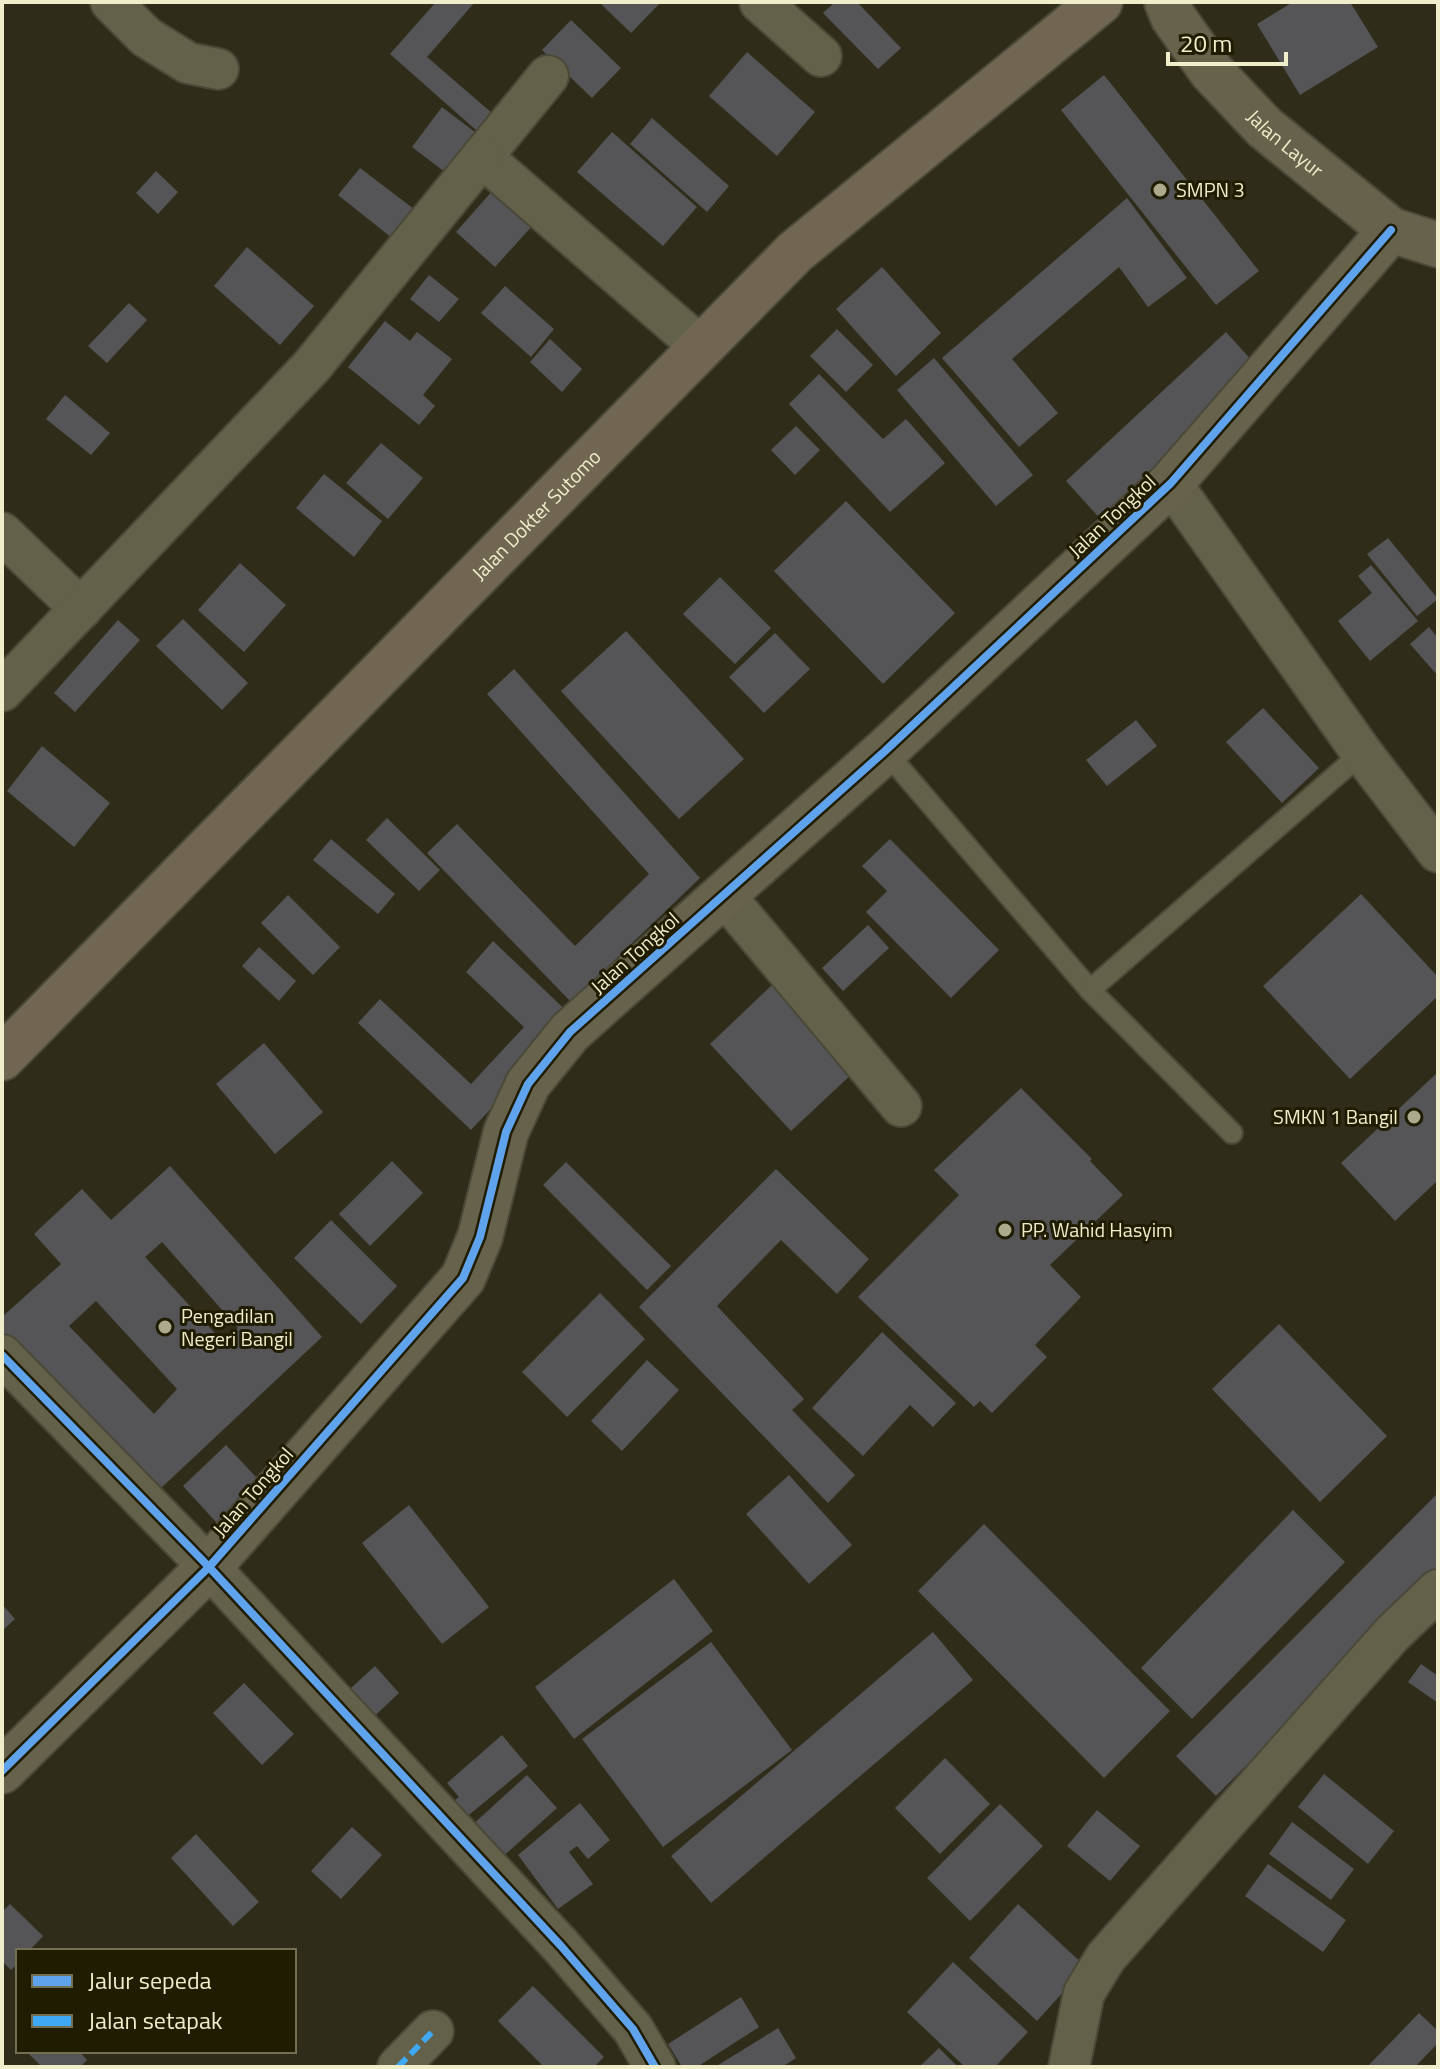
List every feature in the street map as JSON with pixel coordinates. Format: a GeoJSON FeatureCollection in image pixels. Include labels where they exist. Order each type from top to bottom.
{"type":"FeatureCollection","features":[{"type":"Feature","properties":{"kind":"highway","name":"Jalan Dokter Sutomo"},"geometry":{"type":"LineString","coordinates":[[2,1058],[795,252],[1100,2]]}},
{"type":"Feature","properties":{"kind":"street"},"geometry":{"type":"LineString","coordinates":[[111,2],[146,37],[188,63],[218,69]]}},
{"type":"Feature","properties":{"kind":"street"},"geometry":{"type":"LineString","coordinates":[[760,2],[821,56]]}},
{"type":"Feature","properties":{"kind":"street","name":"Jalan Layur"},"geometry":{"type":"LineString","coordinates":[[1167,2],[1173,17],[1212,72],[1264,127],[1391,230],[1438,245]]}},
{"type":"Feature","properties":{"kind":"street"},"geometry":{"type":"LineString","coordinates":[[2,691],[311,367],[548,76]]}},
{"type":"Feature","properties":{"kind":"street"},"geometry":{"type":"LineString","coordinates":[[482,157],[701,347]]}},
{"type":"Feature","properties":{"kind":"street","name":"Jalan Tongkol"},"geometry":{"type":"LineString","coordinates":[[2,1771],[209,1567],[463,1278],[480,1237],[506,1132],[528,1084],[570,1032],[885,751],[1171,483],[1391,230]]}},
{"type":"Feature","properties":{"kind":"street"},"geometry":{"type":"LineString","coordinates":[[1171,483],[1362,753],[1438,852]]}},
{"type":"Feature","properties":{"kind":"street"},"geometry":{"type":"LineString","coordinates":[[2,533],[81,609]]}},
{"type":"Feature","properties":{"kind":"street"},"geometry":{"type":"LineString","coordinates":[[724,895],[901,1106]]}},
{"type":"Feature","properties":{"kind":"street"},"geometry":{"type":"LineString","coordinates":[[2,1355],[209,1567],[561,1946],[633,2029],[655,2067]]}},
{"type":"Feature","properties":{"kind":"street"},"geometry":{"type":"LineString","coordinates":[[1069,2067],[1084,1993],[1106,1957],[1392,1634],[1438,1590]]}},
{"type":"Feature","properties":{"kind":"street"},"geometry":{"type":"LineString","coordinates":[[398,2067],[433,2031]]}},
{"type":"Feature","properties":{"kind":"lane"},"geometry":{"type":"LineString","coordinates":[[885,751],[1090,990],[1232,1133]]}},
{"type":"Feature","properties":{"kind":"lane"},"geometry":{"type":"LineString","coordinates":[[1090,990],[1362,753]]}},
{"type":"Feature","properties":{"kind":"building"},"geometry":{"type":"Polygon","coordinates":[[[436,2],[475,2],[427,57],[492,113],[477,131],[390,54],[436,2]]]}},
{"type":"Feature","properties":{"kind":"building"},"geometry":{"type":"Polygon","coordinates":[[[599,2],[661,2],[631,33],[599,2]]]}},
{"type":"Feature","properties":{"kind":"building"},"geometry":{"type":"Polygon","coordinates":[[[835,2],[857,2],[901,48],[878,69],[823,13],[835,2]]]}},
{"type":"Feature","properties":{"kind":"building"},"geometry":{"type":"Polygon","coordinates":[[[1293,2],[1350,2],[1378,47],[1300,95],[1257,24],[1293,2]]]}},
{"type":"Feature","properties":{"kind":"building"},"geometry":{"type":"Polygon","coordinates":[[[571,20],[621,68],[592,98],[542,50],[571,20]]]}},
{"type":"Feature","properties":{"kind":"building"},"geometry":{"type":"Polygon","coordinates":[[[747,52],[815,112],[777,156],[709,96],[747,52]]]}},
{"type":"Feature","properties":{"kind":"building","name":"SMPN 3"},"geometry":{"type":"Polygon","coordinates":[[[1104,75],[1259,271],[1216,305],[1061,110],[1104,75]]]}},
{"type":"Feature","properties":{"kind":"building"},"geometry":{"type":"Polygon","coordinates":[[[442,107],[488,142],[458,182],[412,147],[442,107]]]}},
{"type":"Feature","properties":{"kind":"building"},"geometry":{"type":"Polygon","coordinates":[[[652,118],[729,186],[707,212],[630,144],[652,118]]]}},
{"type":"Feature","properties":{"kind":"building"},"geometry":{"type":"Polygon","coordinates":[[[612,132],[697,207],[663,246],[577,172],[612,132]]]}},
{"type":"Feature","properties":{"kind":"building"},"geometry":{"type":"Polygon","coordinates":[[[360,168],[414,209],[392,238],[338,195],[360,168]]]}},
{"type":"Feature","properties":{"kind":"building"},"geometry":{"type":"Polygon","coordinates":[[[156,171],[178,192],[158,214],[136,193],[156,171]]]}},
{"type":"Feature","properties":{"kind":"building"},"geometry":{"type":"Polygon","coordinates":[[[494,189],[534,224],[495,267],[456,232],[494,189]]]}},
{"type":"Feature","properties":{"kind":"building"},"geometry":{"type":"Polygon","coordinates":[[[1127,198],[1187,278],[1148,307],[1119,267],[1012,359],[1058,413],[1019,447],[942,358],[1127,198]]]}},
{"type":"Feature","properties":{"kind":"building"},"geometry":{"type":"Polygon","coordinates":[[[247,247],[314,306],[280,345],[214,286],[247,247]]]}},
{"type":"Feature","properties":{"kind":"building"},"geometry":{"type":"Polygon","coordinates":[[[882,267],[941,333],[896,376],[836,309],[882,267]]]}},
{"type":"Feature","properties":{"kind":"building"},"geometry":{"type":"Polygon","coordinates":[[[429,275],[459,299],[439,322],[410,299],[429,275]]]}},
{"type":"Feature","properties":{"kind":"building"},"geometry":{"type":"Polygon","coordinates":[[[505,286],[554,329],[531,357],[481,313],[505,286]]]}},
{"type":"Feature","properties":{"kind":"building"},"geometry":{"type":"Polygon","coordinates":[[[129,303],[147,320],[107,363],[88,346],[129,303]]]}},
{"type":"Feature","properties":{"kind":"building"},"geometry":{"type":"Polygon","coordinates":[[[385,321],[410,341],[417,332],[452,359],[423,395],[435,406],[419,425],[348,367],[385,321]]]}},
{"type":"Feature","properties":{"kind":"building"},"geometry":{"type":"Polygon","coordinates":[[[837,329],[873,365],[846,392],[810,356],[837,329]]]}},
{"type":"Feature","properties":{"kind":"building"},"geometry":{"type":"Polygon","coordinates":[[[1226,332],[1264,374],[1104,523],[1066,481],[1226,332]]]}},
{"type":"Feature","properties":{"kind":"building"},"geometry":{"type":"Polygon","coordinates":[[[550,339],[582,369],[562,392],[530,362],[550,339]]]}},
{"type":"Feature","properties":{"kind":"building"},"geometry":{"type":"Polygon","coordinates":[[[934,358],[1033,475],[996,506],[897,390],[934,358]]]}},
{"type":"Feature","properties":{"kind":"building"},"geometry":{"type":"Polygon","coordinates":[[[819,374],[883,439],[906,419],[945,463],[890,512],[789,404],[819,374]]]}},
{"type":"Feature","properties":{"kind":"building"},"geometry":{"type":"Polygon","coordinates":[[[65,395],[110,433],[91,455],[46,419],[65,395]]]}},
{"type":"Feature","properties":{"kind":"building"},"geometry":{"type":"Polygon","coordinates":[[[796,426],[820,450],[795,475],[771,450],[796,426]]]}},
{"type":"Feature","properties":{"kind":"building"},"geometry":{"type":"Polygon","coordinates":[[[381,443],[423,478],[388,519],[346,483],[381,443]]]}},
{"type":"Feature","properties":{"kind":"building"},"geometry":{"type":"Polygon","coordinates":[[[324,474],[382,521],[354,557],[296,508],[324,474]]]}},
{"type":"Feature","properties":{"kind":"building"},"geometry":{"type":"Polygon","coordinates":[[[846,501],[955,613],[883,684],[774,571],[846,501]]]}},
{"type":"Feature","properties":{"kind":"building"},"geometry":{"type":"Polygon","coordinates":[[[1388,538],[1438,599],[1417,616],[1367,554],[1388,538]]]}},
{"type":"Feature","properties":{"kind":"building"},"geometry":{"type":"Polygon","coordinates":[[[240,563],[286,605],[244,652],[198,610],[240,563]]]}},
{"type":"Feature","properties":{"kind":"building"},"geometry":{"type":"Polygon","coordinates":[[[1371,565],[1418,621],[1370,661],[1338,621],[1372,593],[1358,576],[1371,565]]]}},
{"type":"Feature","properties":{"kind":"building"},"geometry":{"type":"Polygon","coordinates":[[[720,577],[771,628],[735,664],[683,614],[720,577]]]}},
{"type":"Feature","properties":{"kind":"building"},"geometry":{"type":"Polygon","coordinates":[[[183,619],[248,683],[222,710],[156,646],[183,619]]]}},
{"type":"Feature","properties":{"kind":"building"},"geometry":{"type":"Polygon","coordinates":[[[118,620],[140,640],[75,712],[54,693],[118,620]]]}},
{"type":"Feature","properties":{"kind":"building"},"geometry":{"type":"Polygon","coordinates":[[[1429,627],[1438,638],[1438,676],[1410,644],[1429,627]]]}},
{"type":"Feature","properties":{"kind":"building"},"geometry":{"type":"Polygon","coordinates":[[[626,631],[744,759],[679,819],[561,691],[626,631]]]}},
{"type":"Feature","properties":{"kind":"building"},"geometry":{"type":"Polygon","coordinates":[[[775,633],[810,669],[764,713],[729,677],[775,633]]]}},
{"type":"Feature","properties":{"kind":"building"},"geometry":{"type":"Polygon","coordinates":[[[514,669],[700,878],[571,1002],[427,853],[457,824],[575,946],[649,874],[487,694],[514,669]]]}},
{"type":"Feature","properties":{"kind":"building"},"geometry":{"type":"Polygon","coordinates":[[[1263,708],[1319,768],[1282,803],[1226,742],[1263,708]]]}},
{"type":"Feature","properties":{"kind":"building"},"geometry":{"type":"Polygon","coordinates":[[[1136,720],[1157,746],[1107,786],[1086,760],[1136,720]]]}},
{"type":"Feature","properties":{"kind":"building"},"geometry":{"type":"Polygon","coordinates":[[[42,746],[110,803],[74,847],[7,791],[42,746]]]}},
{"type":"Feature","properties":{"kind":"building"},"geometry":{"type":"Polygon","coordinates":[[[387,818],[440,870],[419,891],[366,840],[387,818]]]}},
{"type":"Feature","properties":{"kind":"building"},"geometry":{"type":"Polygon","coordinates":[[[331,839],[395,894],[378,914],[313,860],[331,839]]]}},
{"type":"Feature","properties":{"kind":"building"},"geometry":{"type":"Polygon","coordinates":[[[890,839],[999,950],[951,998],[866,912],[887,891],[862,866],[890,839]]]}},
{"type":"Feature","properties":{"kind":"building"},"geometry":{"type":"Polygon","coordinates":[[[1361,894],[1438,977],[1438,996],[1350,1079],[1263,986],[1361,894]]]}},
{"type":"Feature","properties":{"kind":"building"},"geometry":{"type":"Polygon","coordinates":[[[288,895],[340,947],[313,975],[261,923],[288,895]]]}},
{"type":"Feature","properties":{"kind":"building"},"geometry":{"type":"Polygon","coordinates":[[[868,925],[889,948],[843,991],[822,968],[868,925]]]}},
{"type":"Feature","properties":{"kind":"building"},"geometry":{"type":"Polygon","coordinates":[[[493,941],[575,1019],[471,1130],[358,1023],[380,999],[471,1084],[524,1027],[466,972],[493,941]]]}},
{"type":"Feature","properties":{"kind":"building"},"geometry":{"type":"Polygon","coordinates":[[[259,947],[296,981],[279,1001],[242,966],[259,947]]]}},
{"type":"Feature","properties":{"kind":"building"},"geometry":{"type":"Polygon","coordinates":[[[773,984],[854,1072],[791,1131],[710,1044],[773,984]]]}},
{"type":"Feature","properties":{"kind":"building"},"geometry":{"type":"Polygon","coordinates":[[[264,1043],[323,1112],[275,1154],[216,1084],[264,1043]]]}},
{"type":"Feature","properties":{"kind":"building","name":"SMKN 1 Bangil"},"geometry":{"type":"Polygon","coordinates":[[[1438,1072],[1438,1180],[1395,1221],[1341,1163],[1438,1072]]]}},
{"type":"Feature","properties":{"kind":"building","name":"PP. Wahid Hasyim"},"geometry":{"type":"Polygon","coordinates":[[[1021,1088],[1092,1159],[1090,1161],[1123,1195],[1050,1265],[1081,1297],[1035,1345],[1047,1357],[992,1413],[980,1401],[974,1407],[858,1297],[959,1195],[934,1170],[1021,1088]]]}},
{"type":"Feature","properties":{"kind":"building"},"geometry":{"type":"Polygon","coordinates":[[[392,1161],[423,1193],[370,1246],[339,1214],[392,1161]]]}},
{"type":"Feature","properties":{"kind":"building"},"geometry":{"type":"Polygon","coordinates":[[[566,1162],[671,1266],[647,1290],[543,1185],[566,1162]]]}},
{"type":"Feature","properties":{"kind":"building","name":"Pengadilan Negeri Bangil"},"geometry":{"type":"Polygon","coordinates":[[[170,1166],[322,1337],[159,1490],[2,1331],[2,1317],[61,1264],[34,1234],[82,1189],[111,1220],[170,1166]],[[162,1242],[145,1257],[224,1343],[238,1328],[162,1242]],[[96,1301],[69,1326],[154,1414],[177,1389],[96,1301]]]}},
{"type":"Feature","properties":{"kind":"building"},"geometry":{"type":"Polygon","coordinates":[[[776,1169],[869,1259],[837,1294],[781,1240],[717,1306],[804,1399],[792,1410],[855,1475],[828,1503],[639,1307],[776,1169]]]}},
{"type":"Feature","properties":{"kind":"building"},"geometry":{"type":"Polygon","coordinates":[[[331,1220],[397,1286],[361,1324],[294,1258],[331,1220]]]}},
{"type":"Feature","properties":{"kind":"building"},"geometry":{"type":"Polygon","coordinates":[[[600,1293],[645,1339],[567,1417],[522,1372],[600,1293]]]}},
{"type":"Feature","properties":{"kind":"building"},"geometry":{"type":"Polygon","coordinates":[[[1279,1324],[1387,1436],[1320,1502],[1212,1389],[1279,1324]]]}},
{"type":"Feature","properties":{"kind":"building"},"geometry":{"type":"Polygon","coordinates":[[[882,1332],[956,1403],[933,1427],[910,1405],[863,1456],[812,1408],[882,1332]]]}},
{"type":"Feature","properties":{"kind":"building"},"geometry":{"type":"Polygon","coordinates":[[[647,1360],[679,1390],[622,1451],[591,1421],[647,1360]]]}},
{"type":"Feature","properties":{"kind":"building"},"geometry":{"type":"Polygon","coordinates":[[[226,1445],[270,1492],[226,1533],[183,1486],[226,1445]]]}},
{"type":"Feature","properties":{"kind":"building"},"geometry":{"type":"Polygon","coordinates":[[[789,1475],[852,1545],[809,1584],[746,1514],[789,1475]]]}},
{"type":"Feature","properties":{"kind":"building"},"geometry":{"type":"Polygon","coordinates":[[[1438,1493],[1438,1572],[1216,1796],[1176,1756],[1438,1493]]]}},
{"type":"Feature","properties":{"kind":"building"},"geometry":{"type":"Polygon","coordinates":[[[409,1505],[489,1607],[442,1644],[362,1543],[409,1505]]]}},
{"type":"Feature","properties":{"kind":"building"},"geometry":{"type":"Polygon","coordinates":[[[1293,1510],[1345,1562],[1192,1719],[1141,1668],[1293,1510]]]}},
{"type":"Feature","properties":{"kind":"building"},"geometry":{"type":"Polygon","coordinates":[[[984,1524],[1170,1711],[1104,1778],[918,1591],[984,1524]]]}},
{"type":"Feature","properties":{"kind":"building"},"geometry":{"type":"Polygon","coordinates":[[[674,1579],[713,1631],[574,1739],[535,1687],[674,1579]]]}},
{"type":"Feature","properties":{"kind":"building"},"geometry":{"type":"Polygon","coordinates":[[[2,1604],[15,1619],[2,1631],[2,1604]]]}},
{"type":"Feature","properties":{"kind":"building"},"geometry":{"type":"Polygon","coordinates":[[[933,1632],[973,1680],[711,1903],[671,1856],[933,1632]]]}},
{"type":"Feature","properties":{"kind":"building"},"geometry":{"type":"Polygon","coordinates":[[[711,1642],[792,1750],[663,1847],[582,1739],[711,1642]]]}},
{"type":"Feature","properties":{"kind":"building"},"geometry":{"type":"Polygon","coordinates":[[[1421,1664],[1438,1676],[1438,1703],[1408,1682],[1421,1664]]]}},
{"type":"Feature","properties":{"kind":"building"},"geometry":{"type":"Polygon","coordinates":[[[375,1666],[399,1693],[364,1726],[339,1699],[375,1666]]]}},
{"type":"Feature","properties":{"kind":"building"},"geometry":{"type":"Polygon","coordinates":[[[244,1683],[294,1734],[262,1765],[213,1713],[244,1683]]]}},
{"type":"Feature","properties":{"kind":"building"},"geometry":{"type":"Polygon","coordinates":[[[502,1735],[528,1766],[458,1824],[446,1807],[459,1797],[447,1783],[502,1735]]]}},
{"type":"Feature","properties":{"kind":"building"},"geometry":{"type":"Polygon","coordinates":[[[945,1758],[990,1804],[940,1854],[895,1808],[945,1758]]]}},
{"type":"Feature","properties":{"kind":"building"},"geometry":{"type":"Polygon","coordinates":[[[1324,1774],[1394,1831],[1368,1864],[1298,1807],[1324,1774]]]}},
{"type":"Feature","properties":{"kind":"building"},"geometry":{"type":"Polygon","coordinates":[[[527,1775],[557,1808],[499,1860],[470,1827],[527,1775]]]}},
{"type":"Feature","properties":{"kind":"building"},"geometry":{"type":"Polygon","coordinates":[[[580,1803],[610,1840],[588,1859],[577,1846],[569,1852],[593,1884],[558,1909],[518,1855],[580,1803]]]}},
{"type":"Feature","properties":{"kind":"building"},"geometry":{"type":"Polygon","coordinates":[[[1000,1804],[1043,1846],[970,1921],[927,1878],[1000,1804]]]}},
{"type":"Feature","properties":{"kind":"building"},"geometry":{"type":"Polygon","coordinates":[[[1097,1810],[1140,1846],[1110,1881],[1067,1846],[1097,1810]]]}},
{"type":"Feature","properties":{"kind":"building"},"geometry":{"type":"Polygon","coordinates":[[[1292,1822],[1354,1869],[1331,1900],[1269,1854],[1292,1822]]]}},
{"type":"Feature","properties":{"kind":"building"},"geometry":{"type":"Polygon","coordinates":[[[352,1827],[382,1855],[341,1899],[311,1871],[352,1827]]]}},
{"type":"Feature","properties":{"kind":"building"},"geometry":{"type":"Polygon","coordinates":[[[196,1834],[259,1902],[233,1926],[171,1858],[196,1834]]]}},
{"type":"Feature","properties":{"kind":"building"},"geometry":{"type":"Polygon","coordinates":[[[1268,1864],[1346,1920],[1323,1952],[1245,1896],[1268,1864]]]}},
{"type":"Feature","properties":{"kind":"building"},"geometry":{"type":"Polygon","coordinates":[[[10,1904],[43,1936],[31,1949],[16,1949],[16,1965],[11,1970],[2,1961],[2,1912],[10,1904]]]}},
{"type":"Feature","properties":{"kind":"building"},"geometry":{"type":"Polygon","coordinates":[[[1018,1904],[1086,1967],[1037,2021],[969,1958],[1018,1904]]]}},
{"type":"Feature","properties":{"kind":"building"},"geometry":{"type":"Polygon","coordinates":[[[953,1962],[1028,2032],[995,2067],[965,2067],[907,2012],[953,1962]]]}},
{"type":"Feature","properties":{"kind":"building"},"geometry":{"type":"Polygon","coordinates":[[[533,1986],[604,2057],[594,2067],[544,2067],[498,2021],[533,1986]]]}},
{"type":"Feature","properties":{"kind":"building"},"geometry":{"type":"Polygon","coordinates":[[[741,1997],[759,2027],[697,2067],[682,2067],[668,2044],[741,1997]]]}},
{"type":"Feature","properties":{"kind":"building"},"geometry":{"type":"Polygon","coordinates":[[[1419,2013],[1438,2031],[1438,2043],[1415,2067],[1367,2067],[1419,2013]]]}},
{"type":"Feature","properties":{"kind":"building"},"geometry":{"type":"Polygon","coordinates":[[[778,2028],[796,2058],[782,2067],[715,2067],[778,2028]]]}},
{"type":"Feature","properties":{"kind":"building"},"geometry":{"type":"Polygon","coordinates":[[[939,2048],[958,2067],[919,2067],[939,2048]]]}},
{"type":"Feature","properties":{"kind":"building"},"geometry":{"type":"Polygon","coordinates":[[[28,2053],[81,2053],[87,2060],[80,2067],[42,2067],[28,2053]]]}},
{"type":"Feature","properties":{"kind":"marked path"},"geometry":{"type":"LineString","coordinates":[[398,2067],[433,2031]]}},
{"type":"Feature","properties":{"kind":"cycle path"},"geometry":{"type":"LineString","coordinates":[[2,1771],[209,1567],[463,1278],[480,1237],[506,1132],[528,1084],[570,1032],[885,751],[1171,483],[1391,230]]}},
{"type":"Feature","properties":{"kind":"cycle path"},"geometry":{"type":"LineString","coordinates":[[2,1355],[209,1567],[561,1946],[633,2029],[655,2067]]}},
{"type":"Feature","properties":{"kind":"place","name":"SMPN 3"},"geometry":{"type":"Point","coordinates":[1160,190]}},
{"type":"Feature","properties":{"kind":"place","name":"SMKN 1 Bangil"},"geometry":{"type":"Point","coordinates":[1414,1117]}},
{"type":"Feature","properties":{"kind":"place","name":"PP. Wahid Hasyim"},"geometry":{"type":"Point","coordinates":[1005,1230]}},
{"type":"Feature","properties":{"kind":"place","name":"Pengadilan Negeri Bangil"},"geometry":{"type":"Point","coordinates":[165,1327]}}]}
